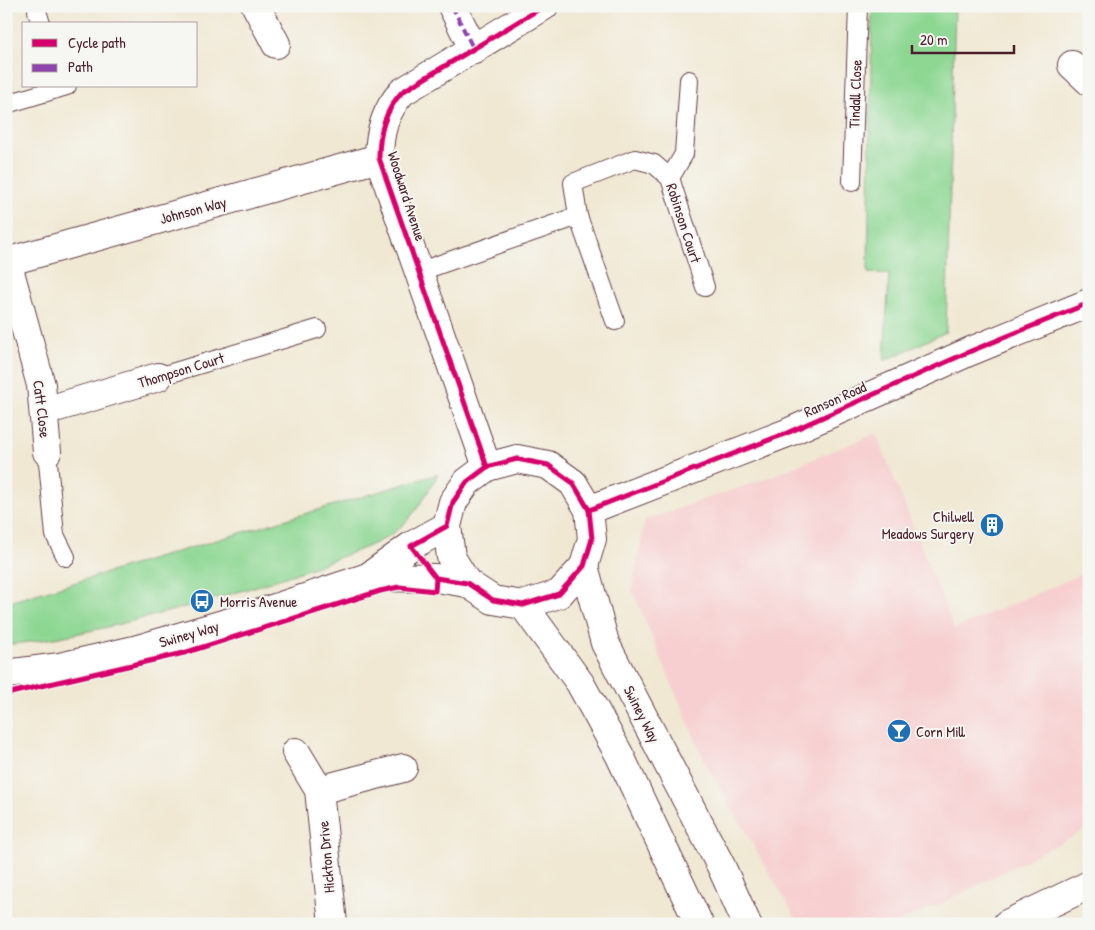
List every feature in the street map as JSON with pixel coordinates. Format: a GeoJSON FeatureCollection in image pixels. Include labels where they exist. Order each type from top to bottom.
{"type":"FeatureCollection","features":[{"type":"Feature","properties":{"kind":"street"},"geometry":{"type":"LineString","coordinates":[[256,6],[276,44]]}},
{"type":"Feature","properties":{"kind":"street"},"geometry":{"type":"LineString","coordinates":[[452,6],[474,50]]}},
{"type":"Feature","properties":{"kind":"street","name":"Woodward Avenue"},"geometry":{"type":"LineString","coordinates":[[487,467],[379,158],[384,120],[392,103],[402,92],[544,6]]}},
{"type":"Feature","properties":{"kind":"street","name":"Johnson Way"},"geometry":{"type":"LineString","coordinates":[[7,262],[379,158]]}},
{"type":"Feature","properties":{"kind":"street","name":"Catt Close"},"geometry":{"type":"LineString","coordinates":[[7,262],[41,385],[45,411],[47,452]]}},
{"type":"Feature","properties":{"kind":"street","name":"Ranson Road"},"geometry":{"type":"LineString","coordinates":[[589,510],[787,433],[971,351],[1089,303]]}},
{"type":"Feature","properties":{"kind":"street","name":"Thompson Court"},"geometry":{"type":"LineString","coordinates":[[45,411],[158,377]]}},
{"type":"Feature","properties":{"kind":"street"},"geometry":{"type":"LineString","coordinates":[[487,467],[517,460],[548,465],[573,483],[589,510],[592,539],[584,566]]}},
{"type":"Feature","properties":{"kind":"street","name":"Swiney Way"},"geometry":{"type":"LineString","coordinates":[[467,583],[451,557],[447,526],[453,502],[462,488],[487,467]]}},
{"type":"Feature","properties":{"kind":"street","name":"Swiney Way"},"geometry":{"type":"LineString","coordinates":[[6,674],[60,667],[135,650],[254,615],[368,577],[411,546],[447,526]]}},
{"type":"Feature","properties":{"kind":"street","name":"Swiney Way"},"geometry":{"type":"LineString","coordinates":[[368,577],[436,578],[467,583],[493,600],[523,605],[559,594],[584,566]]}},
{"type":"Feature","properties":{"kind":"street","name":"Swiney Way"},"geometry":{"type":"LineString","coordinates":[[584,566],[605,643],[721,866],[748,924]]}},
{"type":"Feature","properties":{"kind":"street"},"geometry":{"type":"LineString","coordinates":[[523,605],[580,682],[620,756],[699,924]]}},
{"type":"Feature","properties":{"kind":"street","name":"Hickton Drive"},"geometry":{"type":"LineString","coordinates":[[296,752],[319,790],[333,924]]}},
{"type":"Feature","properties":{"kind":"street"},"geometry":{"type":"LineString","coordinates":[[319,790],[403,768]]}},
{"type":"Feature","properties":{"kind":"street"},"geometry":{"type":"LineString","coordinates":[[1007,924],[1089,885]]}},
{"type":"Feature","properties":{"kind":"lane","name":"Tindall Close"},"geometry":{"type":"LineString","coordinates":[[852,182],[858,6]]}},
{"type":"Feature","properties":{"kind":"lane"},"geometry":{"type":"LineString","coordinates":[[670,178],[684,154],[689,80]]}},
{"type":"Feature","properties":{"kind":"lane"},"geometry":{"type":"LineString","coordinates":[[10,103],[58,88]]}},
{"type":"Feature","properties":{"kind":"lane","name":"Robinson Court"},"geometry":{"type":"LineString","coordinates":[[615,321],[578,216],[573,183],[635,159],[654,164],[670,178],[705,287]]}},
{"type":"Feature","properties":{"kind":"lane"},"geometry":{"type":"LineString","coordinates":[[418,272],[578,216]]}},
{"type":"Feature","properties":{"kind":"lane","name":"Thompson Court"},"geometry":{"type":"LineString","coordinates":[[158,377],[317,329]]}},
{"type":"Feature","properties":{"kind":"lane","name":"Catt Close"},"geometry":{"type":"LineString","coordinates":[[47,452],[55,535],[66,557]]}},
{"type":"Feature","properties":{"kind":"shaded area"},"geometry":{"type":"Polygon","coordinates":[[[876,433],[954,629],[1089,571],[1089,828],[940,904],[893,924],[799,924],[704,760],[632,590],[645,520],[765,479],[876,433]]]}},
{"type":"Feature","properties":{"kind":"green space"},"geometry":{"type":"Polygon","coordinates":[[[872,6],[955,6],[946,332],[884,361],[889,274],[868,273],[872,6]]]}},
{"type":"Feature","properties":{"kind":"green space"},"geometry":{"type":"Polygon","coordinates":[[[438,474],[407,521],[392,534],[376,543],[306,570],[225,596],[76,634],[6,645],[6,603],[438,474]]]}},
{"type":"Feature","properties":{"kind":"marked path"},"geometry":{"type":"LineString","coordinates":[[452,6],[474,50]]}},
{"type":"Feature","properties":{"kind":"cycle path"},"geometry":{"type":"LineString","coordinates":[[487,467],[379,158],[380,139],[387,114],[402,92],[544,6]]}},
{"type":"Feature","properties":{"kind":"cycle path"},"geometry":{"type":"LineString","coordinates":[[589,510],[787,433],[971,351],[1089,303]]}},
{"type":"Feature","properties":{"kind":"cycle path"},"geometry":{"type":"LineString","coordinates":[[6,694],[184,653],[380,591],[399,587],[435,591],[436,578],[411,546],[447,526],[453,502],[467,482],[487,467],[517,459],[548,465],[573,483],[589,510],[592,539],[584,566],[559,594],[523,605],[493,600],[467,583],[436,578]]}},
{"type":"Feature","properties":{"kind":"place","name":"Chilwell Meadows Surgery"},"geometry":{"type":"Point","coordinates":[992,525]}},
{"type":"Feature","properties":{"kind":"place","name":"Morris Avenue"},"geometry":{"type":"Point","coordinates":[202,601]}},
{"type":"Feature","properties":{"kind":"place","name":"Corn Mill"},"geometry":{"type":"Point","coordinates":[899,731]}}]}
